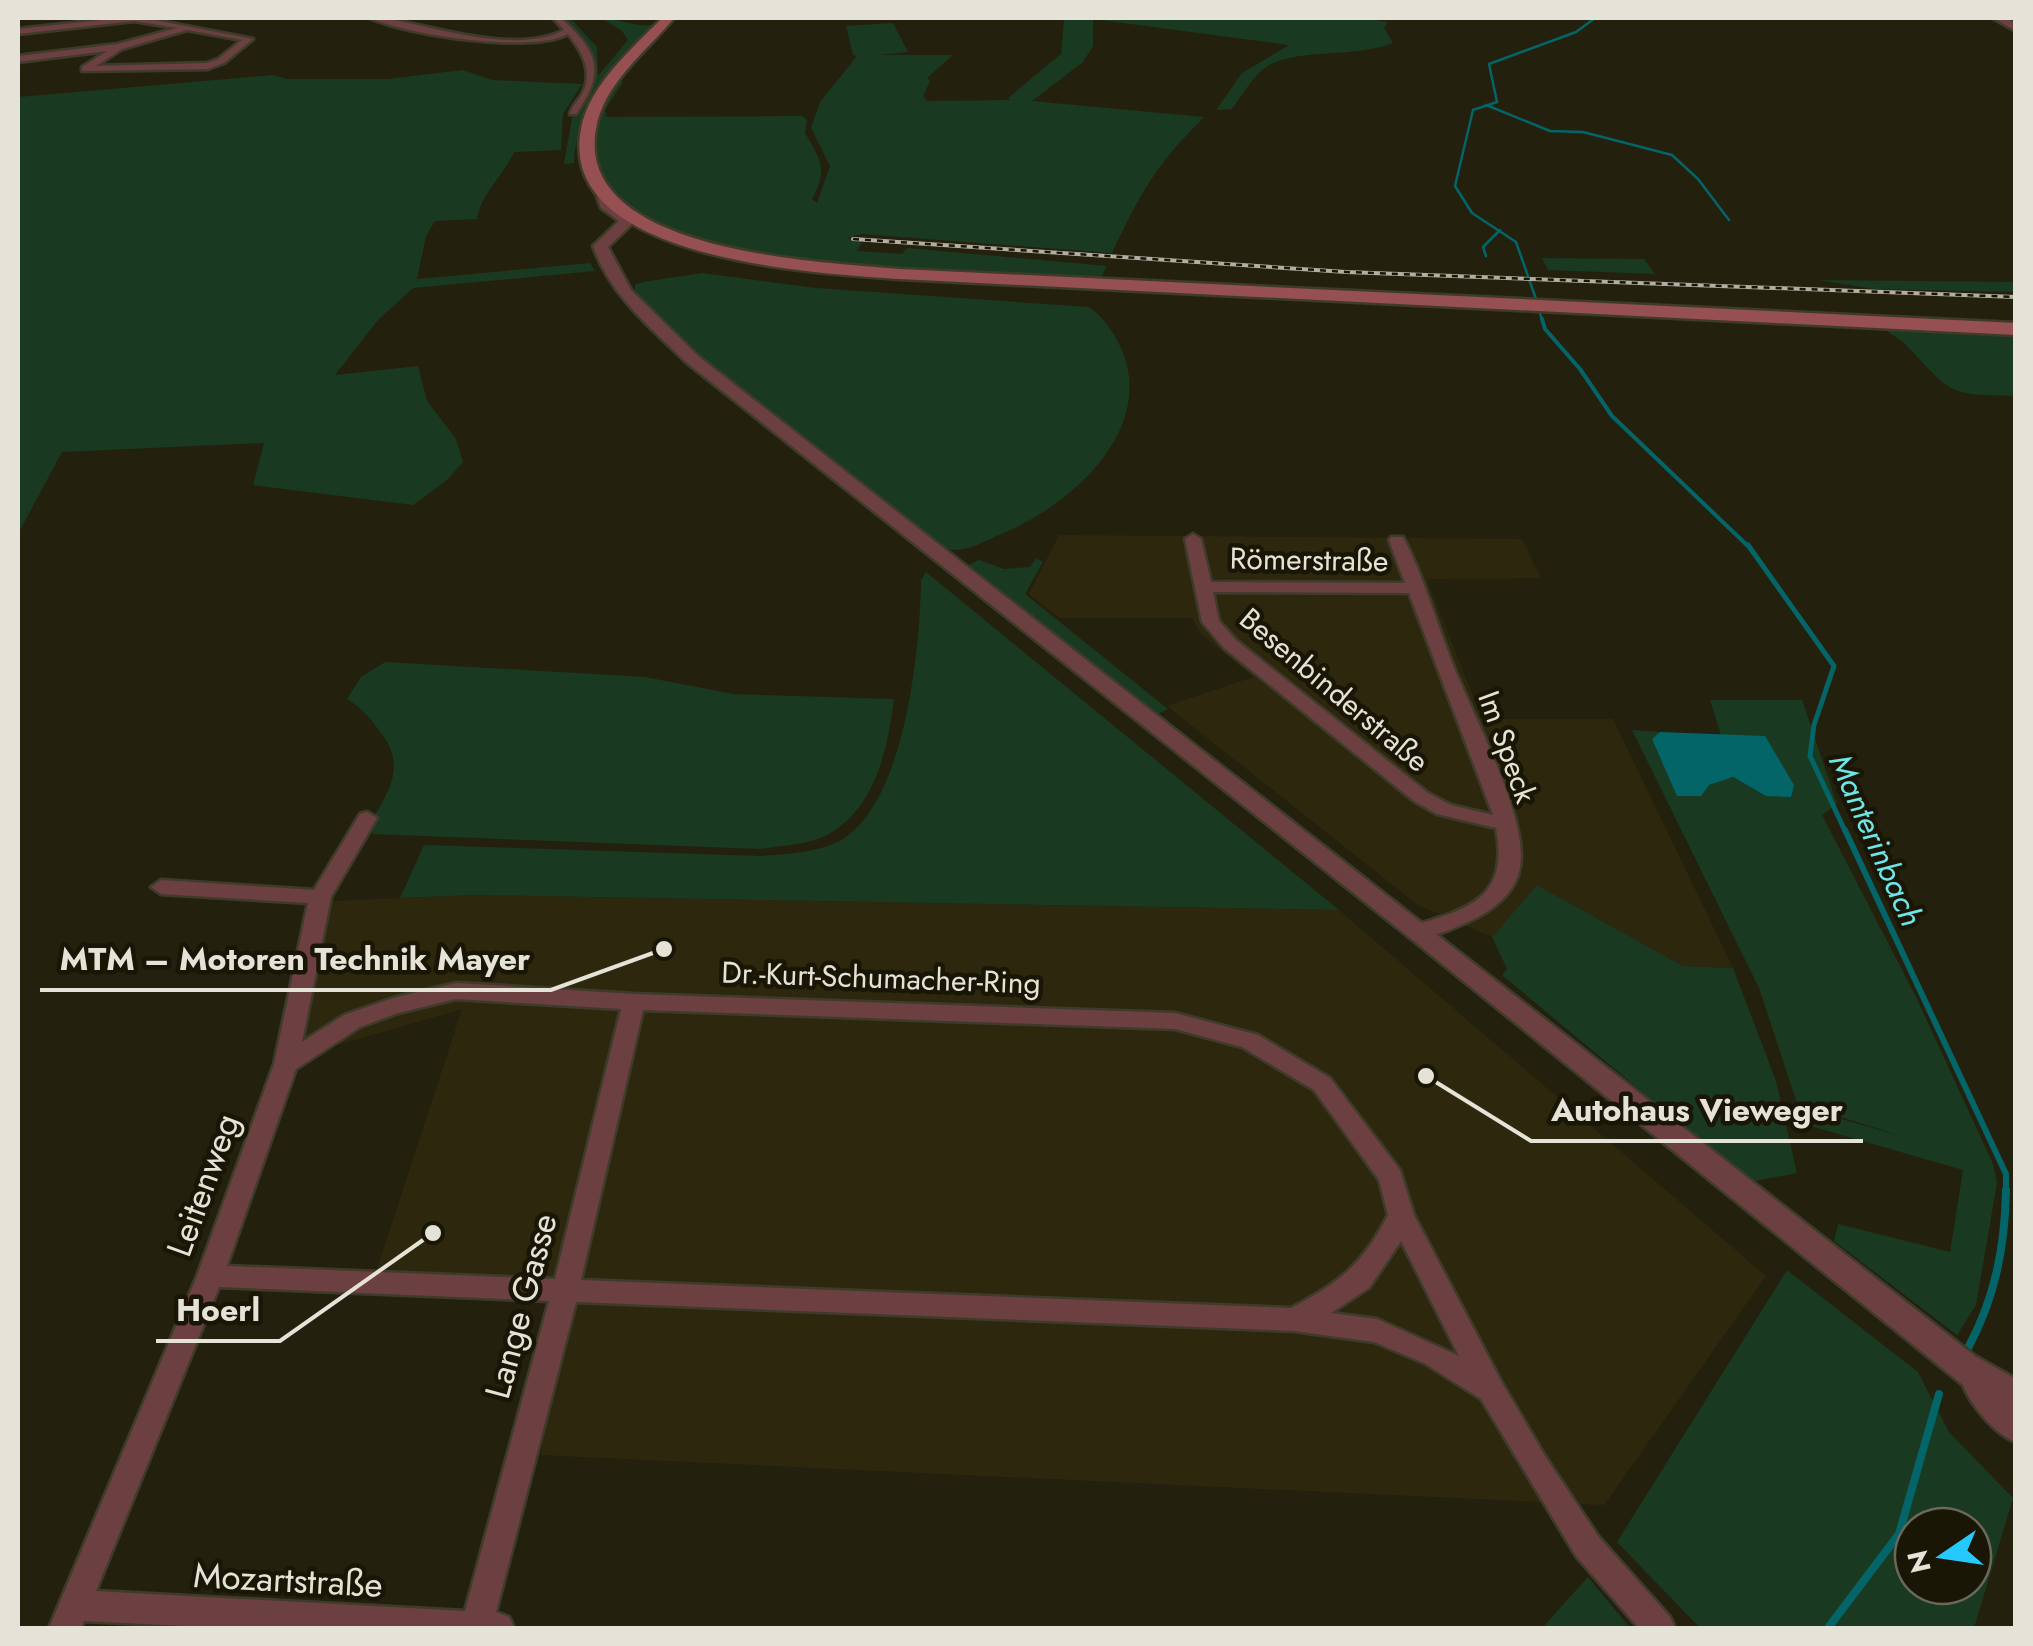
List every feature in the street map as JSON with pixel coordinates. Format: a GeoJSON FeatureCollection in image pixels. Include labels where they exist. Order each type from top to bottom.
{"type":"FeatureCollection","features":[{"type":"Feature","properties":{"kind":"main road"},"geometry":{"type":"LineString","coordinates":[[668,18],[612,82],[588,128],[584,167],[604,197],[638,221],[683,240],[754,257],[848,270],[2016,329]]}},
{"type":"Feature","properties":{"kind":"street"},"geometry":{"type":"LineString","coordinates":[[18,35],[135,18],[250,39],[222,61],[208,66],[86,69],[119,47]]}},
{"type":"Feature","properties":{"kind":"street"},"geometry":{"type":"LineString","coordinates":[[374,18],[519,42],[551,40],[570,30]]}},
{"type":"Feature","properties":{"kind":"street"},"geometry":{"type":"LineString","coordinates":[[558,18],[581,41],[590,79],[589,90],[573,112]]}},
{"type":"Feature","properties":{"kind":"street"},"geometry":{"type":"LineString","coordinates":[[1998,18],[2016,28]]}},
{"type":"Feature","properties":{"kind":"street"},"geometry":{"type":"LineString","coordinates":[[18,59],[119,47],[191,27]]}},
{"type":"Feature","properties":{"kind":"street"},"geometry":{"type":"LineString","coordinates":[[604,197],[606,205],[628,221],[603,239],[601,252],[634,299],[692,359],[1419,930],[1963,1367],[2016,1397]]}},
{"type":"Feature","properties":{"kind":"street","name":"Besenbinderstraße"},"geometry":{"type":"LineString","coordinates":[[1193,539],[1211,622],[1219,634],[1403,784],[1444,810],[1504,824]]}},
{"type":"Feature","properties":{"kind":"street","name":"Im Speck"},"geometry":{"type":"LineString","coordinates":[[1397,540],[1497,797],[1510,868],[1486,903],[1460,919],[1419,930]]}},
{"type":"Feature","properties":{"kind":"street","name":"Römerstraße"},"geometry":{"type":"LineString","coordinates":[[1202,586],[1416,588]]}},
{"type":"Feature","properties":{"kind":"street","name":"Leitenweg"},"geometry":{"type":"LineString","coordinates":[[70,1617],[210,1276],[286,1064],[320,897],[367,818]]}},
{"type":"Feature","properties":{"kind":"street"},"geometry":{"type":"LineString","coordinates":[[161,886],[320,897]]}},
{"type":"Feature","properties":{"kind":"street","name":"Dr.-Kurt-Schumacher-Ring"},"geometry":{"type":"LineString","coordinates":[[286,1064],[352,1022],[393,1006],[456,991],[634,1002],[1174,1020],[1250,1042],[1322,1084],[1391,1177],[1401,1215],[1491,1390],[1587,1546],[1659,1628]]}},
{"type":"Feature","properties":{"kind":"street","name":"Lange Gasse"},"geometry":{"type":"LineString","coordinates":[[476,1628],[566,1289],[634,1002]]}},
{"type":"Feature","properties":{"kind":"street"},"geometry":{"type":"LineString","coordinates":[[1294,1320],[1354,1288],[1382,1254],[1401,1215]]}},
{"type":"Feature","properties":{"kind":"street"},"geometry":{"type":"LineString","coordinates":[[210,1276],[1294,1320],[1376,1331],[1434,1356],[1491,1390]]}},
{"type":"Feature","properties":{"kind":"street"},"geometry":{"type":"LineString","coordinates":[[1963,1367],[2016,1426]]}},
{"type":"Feature","properties":{"kind":"street","name":"Mozartstraße"},"geometry":{"type":"LineString","coordinates":[[70,1617],[498,1628]]}},
{"type":"Feature","properties":{"kind":"shaded area"},"geometry":{"type":"Polygon","coordinates":[[[1059,535],[1522,539],[1541,578],[1427,579],[1476,704],[1489,704],[1495,719],[1613,719],[1733,968],[1683,966],[1537,885],[1492,937],[1418,905],[1167,706],[1253,677],[1201,634],[1192,618],[1059,618],[1029,594],[1059,535]]]}},
{"type":"Feature","properties":{"kind":"shaded area"},"geometry":{"type":"Polygon","coordinates":[[[472,895],[1339,910],[1766,1276],[1604,1505],[541,1455],[559,1281],[376,1272],[462,1009],[275,1063],[309,902],[472,895]]]}},
{"type":"Feature","properties":{"kind":"green space"},"geometry":{"type":"Polygon","coordinates":[[[558,18],[570,18],[597,47],[598,76],[628,40],[622,31],[601,18],[652,25],[601,88],[582,124],[574,163],[564,164],[573,112],[590,79],[578,37],[558,18]]]}},
{"type":"Feature","properties":{"kind":"green space"},"geometry":{"type":"Polygon","coordinates":[[[1064,18],[1376,18],[1373,20],[1388,22],[1384,28],[1393,43],[1280,60],[1258,74],[1232,109],[1216,110],[1242,73],[1289,45],[1093,19],[1093,46],[1083,62],[1032,101],[1204,117],[1150,180],[1112,253],[861,234],[847,238],[862,243],[857,251],[902,254],[907,248],[1107,266],[1099,281],[808,263],[726,248],[655,225],[606,195],[589,150],[599,109],[616,82],[623,82],[605,110],[606,117],[802,116],[807,120],[805,133],[820,165],[820,180],[812,199],[817,203],[830,166],[811,128],[820,102],[857,56],[853,55],[846,26],[893,23],[908,52],[879,55],[953,55],[927,78],[930,81],[923,96],[927,101],[1011,100],[1008,98],[1061,54],[1064,18]]]}},
{"type":"Feature","properties":{"kind":"green space"},"geometry":{"type":"Polygon","coordinates":[[[463,70],[492,80],[582,84],[563,114],[561,150],[514,152],[483,201],[477,219],[435,221],[426,236],[417,279],[590,263],[595,271],[413,288],[378,320],[335,375],[418,366],[427,401],[456,439],[463,462],[447,480],[413,505],[253,485],[264,443],[62,452],[18,534],[18,97],[274,75],[286,79],[388,79],[463,70]]]}},
{"type":"Feature","properties":{"kind":"green space"},"geometry":{"type":"Polygon","coordinates":[[[1542,258],[1644,259],[1655,274],[1548,270],[1542,258]]]}},
{"type":"Feature","properties":{"kind":"green space"},"geometry":{"type":"Polygon","coordinates":[[[702,273],[816,288],[1088,307],[1112,332],[1128,373],[1128,404],[1119,432],[1102,459],[1054,504],[980,544],[947,549],[745,395],[635,291],[635,285],[643,282],[702,273]]]}},
{"type":"Feature","properties":{"kind":"green space"},"geometry":{"type":"Polygon","coordinates":[[[1819,280],[2015,282],[2015,292],[1874,289],[1819,280]]]}},
{"type":"Feature","properties":{"kind":"green space"},"geometry":{"type":"Polygon","coordinates":[[[1882,325],[2015,333],[2015,396],[1975,394],[1952,388],[1882,325]]]}},
{"type":"Feature","properties":{"kind":"green space"},"geometry":{"type":"Polygon","coordinates":[[[1036,558],[1043,562],[1025,594],[1168,709],[1158,714],[967,566],[979,560],[1004,569],[1030,567],[1036,558]]]}},
{"type":"Feature","properties":{"kind":"green space"},"geometry":{"type":"Polygon","coordinates":[[[926,572],[1339,910],[472,895],[400,898],[424,845],[760,856],[813,850],[843,839],[864,819],[882,791],[895,757],[912,681],[921,580],[926,572]]]}},
{"type":"Feature","properties":{"kind":"green space"},"geometry":{"type":"Polygon","coordinates":[[[385,662],[645,677],[733,694],[894,699],[884,754],[871,789],[835,830],[809,842],[760,849],[373,834],[368,827],[392,780],[393,757],[374,723],[347,699],[361,677],[385,662]]]}},
{"type":"Feature","properties":{"kind":"green space"},"geometry":{"type":"Polygon","coordinates":[[[1710,700],[1802,700],[1837,804],[1822,815],[1916,997],[1993,1164],[1997,1183],[1976,1305],[1957,1335],[1834,1241],[1838,1224],[1950,1252],[1963,1170],[1807,1125],[1800,1107],[1907,1138],[1797,1103],[1759,988],[1632,730],[1660,732],[1652,740],[1709,785],[1733,777],[1766,796],[1765,737],[1721,735],[1710,700]]]}},
{"type":"Feature","properties":{"kind":"green space"},"geometry":{"type":"Polygon","coordinates":[[[1537,885],[1683,966],[1733,968],[1776,1081],[1797,1173],[1750,1182],[1502,975],[1507,969],[1492,937],[1537,885]]]}},
{"type":"Feature","properties":{"kind":"green space"},"geometry":{"type":"Polygon","coordinates":[[[1787,1270],[1918,1372],[1949,1432],[2013,1498],[1993,1565],[1993,1506],[1893,1506],[1893,1606],[1981,1606],[1974,1628],[1700,1628],[1617,1542],[1787,1270]]]}},
{"type":"Feature","properties":{"kind":"green space"},"geometry":{"type":"Polygon","coordinates":[[[1588,1577],[1630,1628],[1542,1628],[1588,1577]]]}},
{"type":"Feature","properties":{"kind":"water"},"geometry":{"type":"Polygon","coordinates":[[[1660,732],[1765,736],[1794,785],[1791,797],[1766,796],[1733,777],[1709,785],[1701,796],[1677,796],[1652,739],[1660,732]]]}},
{"type":"Feature","properties":{"kind":"waterway","name":"Manterinbach"},"geometry":{"type":"LineString","coordinates":[[1487,105],[1497,102],[1489,64],[1576,32],[1595,18]]}},
{"type":"Feature","properties":{"kind":"waterway"},"geometry":{"type":"LineString","coordinates":[[1487,105],[1550,131],[1583,132],[1672,155],[1698,179],[1729,220]]}},
{"type":"Feature","properties":{"kind":"waterway","name":"Manterinbach"},"geometry":{"type":"LineString","coordinates":[[1487,105],[1473,110],[1455,186],[1472,213],[1499,231]]}},
{"type":"Feature","properties":{"kind":"waterway"},"geometry":{"type":"LineString","coordinates":[[1486,256],[1483,247],[1499,231]]}},
{"type":"Feature","properties":{"kind":"waterway","name":"Manterinbach"},"geometry":{"type":"LineString","coordinates":[[1499,231],[1516,242],[1536,299]]}},
{"type":"Feature","properties":{"kind":"waterway","name":"Manterinbach"},"geometry":{"type":"LineString","coordinates":[[1539,311],[1542,320]]}},
{"type":"Feature","properties":{"kind":"waterway","name":"Manterinbach"},"geometry":{"type":"LineString","coordinates":[[1542,320],[1612,416],[1750,548]]}},
{"type":"Feature","properties":{"kind":"waterway","name":"Manterinbach"},"geometry":{"type":"LineString","coordinates":[[1748,545],[1834,666],[1814,725],[1810,756],[1846,833]]}},
{"type":"Feature","properties":{"kind":"waterway","name":"Manterinbach"},"geometry":{"type":"LineString","coordinates":[[1845,830],[2006,1174],[2006,1190]]}},
{"type":"Feature","properties":{"kind":"waterway","name":"Manterinbach"},"geometry":{"type":"LineString","coordinates":[[1968,1348],[1997,1272],[2006,1190]]}},
{"type":"Feature","properties":{"kind":"waterway","name":"Manterinbach"},"geometry":{"type":"LineString","coordinates":[[1828,1628],[1899,1534],[1939,1394]]}},
{"type":"Feature","properties":{"kind":"railway"},"geometry":{"type":"LineString","coordinates":[[853,239],[1346,272],[2016,297]]}},
{"type":"Feature","properties":{"kind":"place","name":"MTM – Motoren Technik Mayer"},"geometry":{"type":"Point","coordinates":[664,949]}},
{"type":"Feature","properties":{"kind":"place","name":"Autohaus Vieweger"},"geometry":{"type":"Point","coordinates":[1426,1076]}},
{"type":"Feature","properties":{"kind":"place","name":"Hoerl"},"geometry":{"type":"Point","coordinates":[433,1233]}}]}
